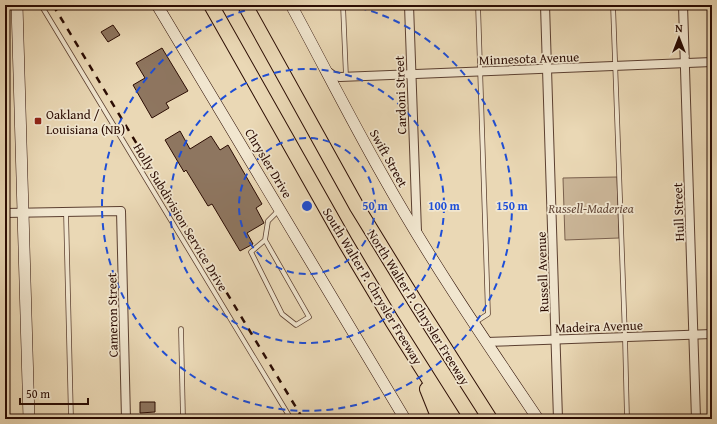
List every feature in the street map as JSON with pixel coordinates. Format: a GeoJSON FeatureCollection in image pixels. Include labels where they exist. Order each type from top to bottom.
{"type":"FeatureCollection","features":[{"type":"Feature","properties":{"kind":"highway","name":"South Walter P. Chrysler Freeway"},"geometry":{"type":"LineString","coordinates":[[211,5],[345,242],[392,321],[454,419]]}},
{"type":"Feature","properties":{"kind":"highway","name":"North Walter P. Chrysler Freeway"},"geometry":{"type":"LineString","coordinates":[[244,5],[357,207],[490,419]]}},
{"type":"Feature","properties":{"kind":"highway"},"geometry":{"type":"LineString","coordinates":[[415,357],[439,419]]}},
{"type":"Feature","properties":{"kind":"highway"},"geometry":{"type":"LineString","coordinates":[[480,403],[494,419]]}},
{"type":"Feature","properties":{"kind":"main road"},"geometry":{"type":"LineString","coordinates":[[17,5],[29,419]]}},
{"type":"Feature","properties":{"kind":"main road","name":"Chrysler Drive"},"geometry":{"type":"LineString","coordinates":[[157,5],[405,419]]}},
{"type":"Feature","properties":{"kind":"main road","name":"Swift Street"},"geometry":{"type":"LineString","coordinates":[[291,5],[383,176],[417,233],[473,323],[538,419]]}},
{"type":"Feature","properties":{"kind":"street","name":"Cardoni Street"},"geometry":{"type":"LineString","coordinates":[[409,5],[417,233]]}},
{"type":"Feature","properties":{"kind":"street","name":"Russell Avenue"},"geometry":{"type":"LineString","coordinates":[[545,5],[558,419]]}},
{"type":"Feature","properties":{"kind":"street","name":"Hull Street"},"geometry":{"type":"LineString","coordinates":[[683,5],[696,419]]}},
{"type":"Feature","properties":{"kind":"street","name":"Minnesota Avenue"},"geometry":{"type":"LineString","coordinates":[[325,69],[336,77],[346,77],[712,62]]}},
{"type":"Feature","properties":{"kind":"street","name":"Minnesota Avenue"},"geometry":{"type":"LineString","coordinates":[[333,83],[346,77]]}},
{"type":"Feature","properties":{"kind":"street","name":"Cameron Street"},"geometry":{"type":"LineString","coordinates":[[66,212],[121,211],[126,419]]}},
{"type":"Feature","properties":{"kind":"street"},"geometry":{"type":"LineString","coordinates":[[5,213],[66,212]]}},
{"type":"Feature","properties":{"kind":"street","name":"Madeira Avenue"},"geometry":{"type":"LineString","coordinates":[[486,342],[712,334]]}},
{"type":"Feature","properties":{"kind":"lane","name":"Holly Subdivision Service Drive"},"geometry":{"type":"LineString","coordinates":[[41,5],[291,419]]}},
{"type":"Feature","properties":{"kind":"lane"},"geometry":{"type":"LineString","coordinates":[[343,5],[346,77]]}},
{"type":"Feature","properties":{"kind":"lane"},"geometry":{"type":"LineString","coordinates":[[473,323],[488,314],[478,5]]}},
{"type":"Feature","properties":{"kind":"lane"},"geometry":{"type":"LineString","coordinates":[[612,5],[627,419]]}},
{"type":"Feature","properties":{"kind":"lane"},"geometry":{"type":"LineString","coordinates":[[265,240],[251,252],[282,314],[296,325],[309,318],[265,240],[268,221],[280,209]]}},
{"type":"Feature","properties":{"kind":"lane"},"geometry":{"type":"LineString","coordinates":[[66,212],[71,419]]}},
{"type":"Feature","properties":{"kind":"lane"},"geometry":{"type":"LineString","coordinates":[[181,330],[183,419]]}},
{"type":"Feature","properties":{"kind":"green space","name":"Russell-Maderiea"},"geometry":{"type":"Polygon","coordinates":[[[617,177],[619,238],[565,240],[563,178],[617,177]]]}},
{"type":"Feature","properties":{"kind":"building"},"geometry":{"type":"Polygon","coordinates":[[[113,25],[120,35],[108,42],[101,32],[113,25]]]}},
{"type":"Feature","properties":{"kind":"building"},"geometry":{"type":"Polygon","coordinates":[[[162,48],[188,91],[166,103],[169,108],[152,118],[133,85],[145,78],[136,63],[162,48]]]}},
{"type":"Feature","properties":{"kind":"building"},"geometry":{"type":"Polygon","coordinates":[[[180,131],[190,149],[211,136],[220,150],[228,145],[262,204],[256,208],[264,223],[247,233],[253,244],[240,251],[212,204],[208,206],[186,170],[184,172],[165,140],[180,131]]]}},
{"type":"Feature","properties":{"kind":"building"},"geometry":{"type":"Polygon","coordinates":[[[140,402],[155,402],[155,412],[140,413],[140,402]]]}},
{"type":"Feature","properties":{"kind":"railway"},"geometry":{"type":"LineString","coordinates":[[53,5],[303,419]]}},
{"type":"Feature","properties":{"kind":"place","name":"Oakland / Louisiana (NB)"},"geometry":{"type":"Point","coordinates":[38,121]}}]}
